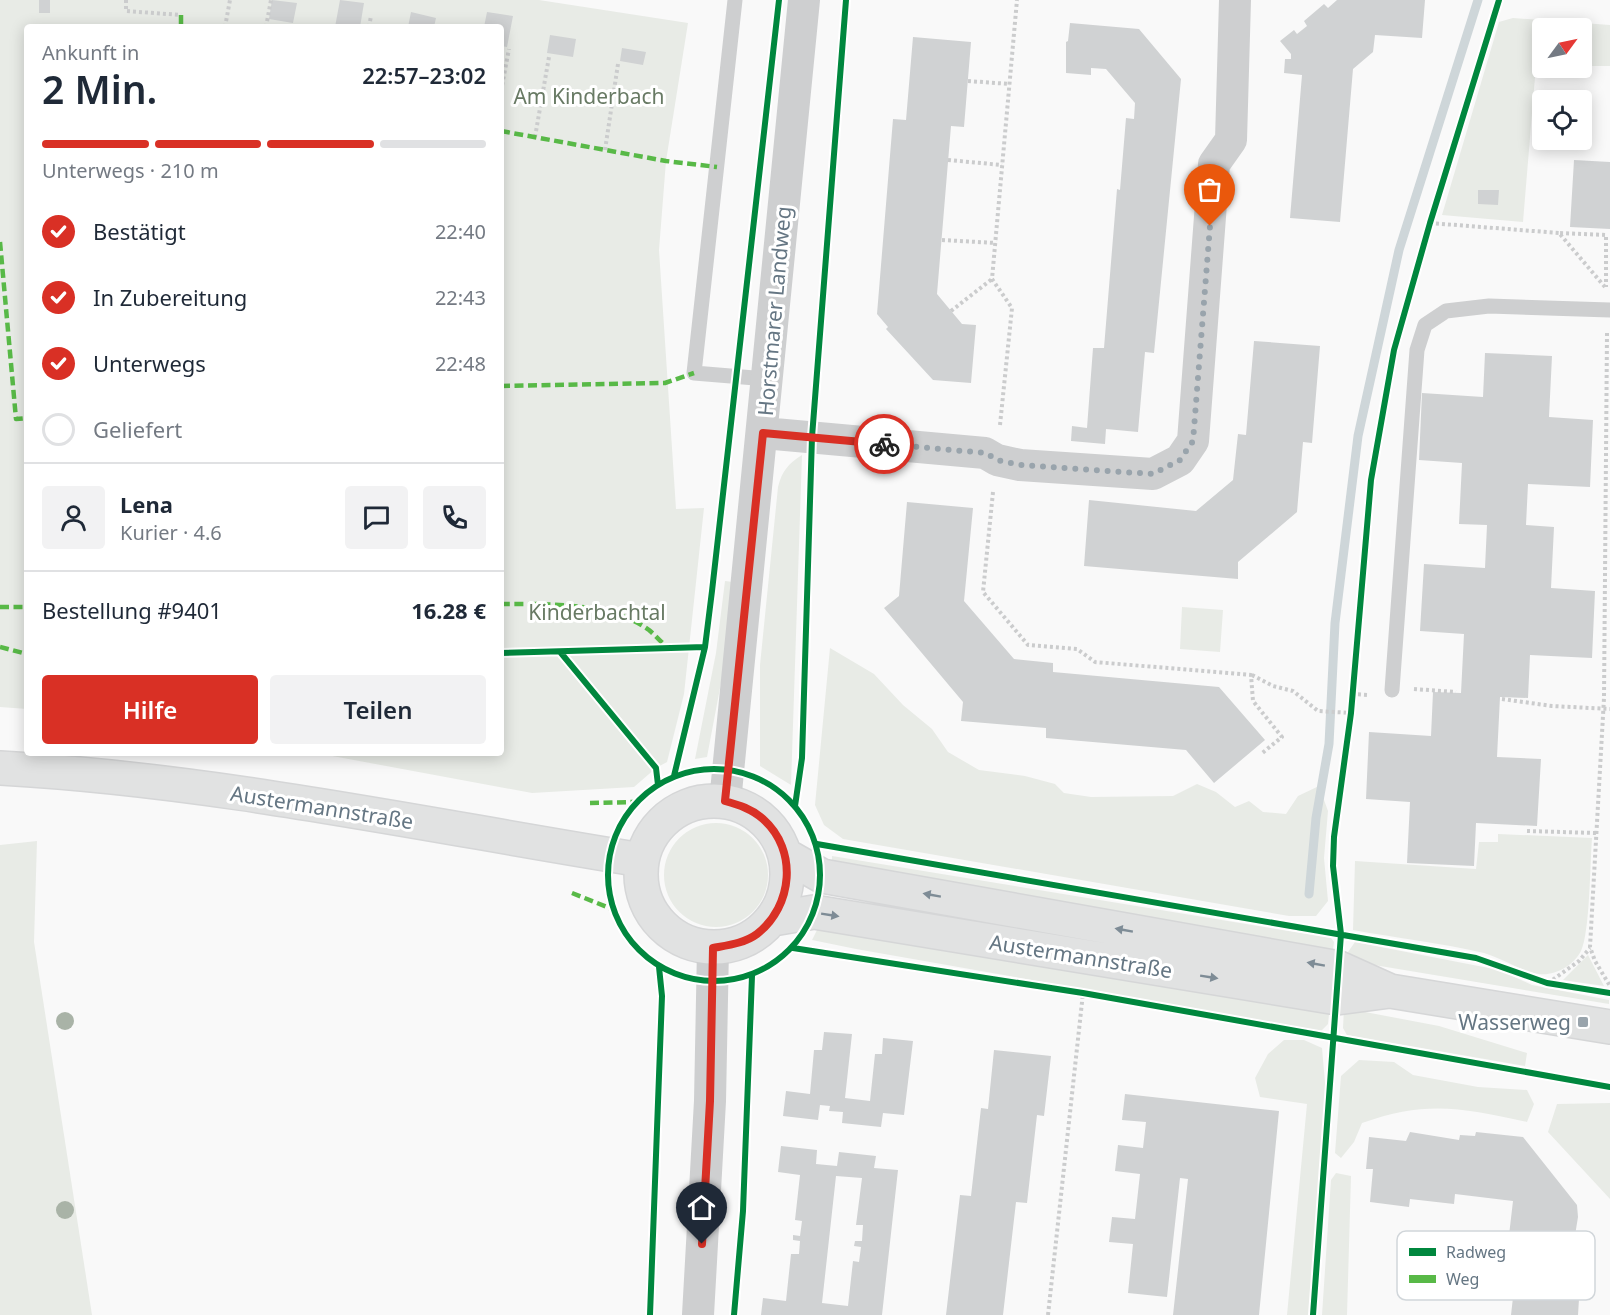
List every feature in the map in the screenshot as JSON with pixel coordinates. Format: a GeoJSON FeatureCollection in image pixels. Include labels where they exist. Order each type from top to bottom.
{"type":"FeatureCollection","features":[{"type":"Feature","properties":{"kind":"main road","name":"Austermannstraße"},"geometry":{"type":"LineString","coordinates":[[0,768],[118,777],[239,792],[642,860]]}},
{"type":"Feature","properties":{"kind":"main road"},"geometry":{"type":"LineString","coordinates":[[703,801],[725,801],[746,807],[763,819],[777,836],[785,855],[788,878],[783,900],[772,919],[756,935],[736,944],[713,948],[692,944],[673,935],[657,920],[646,902],[641,881],[642,860],[650,839],[663,821],[672,814],[703,801]]}},
{"type":"Feature","properties":{"kind":"main road","name":"Austermannstraße"},"geometry":{"type":"LineString","coordinates":[[785,855],[822,876],[1339,968],[1390,991],[1610,1027]]}},
{"type":"Feature","properties":{"kind":"main road","name":"Austermannstraße"},"geometry":{"type":"LineString","coordinates":[[772,919],[814,912],[1337,998],[1390,991]]}},
{"type":"Feature","properties":{"kind":"street","name":"Horstmarer Landweg"},"geometry":{"type":"LineString","coordinates":[[725,801],[804,0]]}},
{"type":"Feature","properties":{"kind":"street"},"geometry":{"type":"LineString","coordinates":[[763,433],[986,453],[997,460],[1020,465],[1153,474],[1180,460],[1193,441],[1214,164],[1231,140],[1235,0]]}},
{"type":"Feature","properties":{"kind":"street"},"geometry":{"type":"LineString","coordinates":[[698,1315],[710,1101],[713,948]]}},
{"type":"Feature","properties":{"kind":"lane"},"geometry":{"type":"LineString","coordinates":[[735,0],[694,374],[768,379]]}},
{"type":"Feature","properties":{"kind":"lane"},"geometry":{"type":"LineString","coordinates":[[1392,690],[1417,350],[1425,325],[1446,311],[1489,306],[1609,310]]}},
{"type":"Feature","properties":{"kind":"path"},"geometry":{"type":"LineString","coordinates":[[126,0],[126,11],[181,15]]}},
{"type":"Feature","properties":{"kind":"path"},"geometry":{"type":"LineString","coordinates":[[226,24],[230,0]]}},
{"type":"Feature","properties":{"kind":"path"},"geometry":{"type":"LineString","coordinates":[[267,24],[271,0]]}},
{"type":"Feature","properties":{"kind":"path"},"geometry":{"type":"LineString","coordinates":[[1017,0],[992,279],[1012,308],[982,592],[1028,645],[1077,649],[1095,662],[1251,675],[1273,686],[1293,691],[1318,711],[1351,713]]}},
{"type":"Feature","properties":{"kind":"path"},"geometry":{"type":"LineString","coordinates":[[370,24],[371,16]]}},
{"type":"Feature","properties":{"kind":"path"},"geometry":{"type":"LineString","coordinates":[[504,75],[509,49]]}},
{"type":"Feature","properties":{"kind":"path"},"geometry":{"type":"LineString","coordinates":[[535,137],[549,57]]}},
{"type":"Feature","properties":{"kind":"path"},"geometry":{"type":"LineString","coordinates":[[605,150],[618,64]]}},
{"type":"Feature","properties":{"kind":"path"},"geometry":{"type":"LineString","coordinates":[[968,81],[1010,84]]}},
{"type":"Feature","properties":{"kind":"path"},"geometry":{"type":"LineString","coordinates":[[948,160],[1002,165]]}},
{"type":"Feature","properties":{"kind":"path"},"geometry":{"type":"LineString","coordinates":[[1430,223],[1559,233],[1608,234],[1606,287],[1609,310],[1603,708],[1590,947],[1594,961],[1610,986]]}},
{"type":"Feature","properties":{"kind":"path"},"geometry":{"type":"LineString","coordinates":[[1559,233],[1606,287]]}},
{"type":"Feature","properties":{"kind":"path"},"geometry":{"type":"LineString","coordinates":[[942,240],[996,243]]}},
{"type":"Feature","properties":{"kind":"path"},"geometry":{"type":"LineString","coordinates":[[951,311],[992,279]]}},
{"type":"Feature","properties":{"kind":"path"},"geometry":{"type":"LineString","coordinates":[[1251,675],[1253,701],[1282,737],[1261,754]]}},
{"type":"Feature","properties":{"kind":"path"},"geometry":{"type":"LineString","coordinates":[[1433,688],[1456,692]]}},
{"type":"Feature","properties":{"kind":"path"},"geometry":{"type":"LineString","coordinates":[[1352,693],[1374,696]]}},
{"type":"Feature","properties":{"kind":"path"},"geometry":{"type":"LineString","coordinates":[[1502,699],[1552,706],[1610,709]]}},
{"type":"Feature","properties":{"kind":"path"},"geometry":{"type":"LineString","coordinates":[[1527,831],[1596,833]]}},
{"type":"Feature","properties":{"kind":"path"},"geometry":{"type":"LineString","coordinates":[[1548,983],[1579,961],[1590,947]]}},
{"type":"Feature","properties":{"kind":"path"},"geometry":{"type":"LineString","coordinates":[[1539,981],[1558,985]]}},
{"type":"Feature","properties":{"kind":"path"},"geometry":{"type":"LineString","coordinates":[[1072,991],[1094,995]]}},
{"type":"Feature","properties":{"kind":"path"},"geometry":{"type":"LineString","coordinates":[[1600,992],[1610,993]]}},
{"type":"Feature","properties":{"kind":"path"},"geometry":{"type":"LineString","coordinates":[[1048,1315],[1083,993]]}},
{"type":"Feature","properties":{"kind":"green space","name":"Am Kinderbach"},"geometry":{"type":"Polygon","coordinates":[[[0,0],[539,0],[688,23],[666,161],[659,250],[676,509],[704,508],[684,694],[667,762],[656,768],[634,787],[532,793],[332,756],[504,756],[504,24],[24,24],[24,709],[0,707],[0,0]]]}},
{"type":"Feature","properties":{"kind":"green space"},"geometry":{"type":"Polygon","coordinates":[[[1513,18],[1532,19],[1532,78],[1535,78],[1534,90],[1532,90],[1523,222],[1442,215],[1499,22],[1513,18]]]}},
{"type":"Feature","properties":{"kind":"green space"},"geometry":{"type":"Polygon","coordinates":[[[1592,24],[1610,25],[1610,66],[1592,66],[1592,24]]]}},
{"type":"Feature","properties":{"kind":"green space"},"geometry":{"type":"Polygon","coordinates":[[[802,455],[791,785],[760,766],[760,665],[778,487],[786,468],[802,455]]]}},
{"type":"Feature","properties":{"kind":"green space"},"geometry":{"type":"Polygon","coordinates":[[[725,581],[733,582],[727,651],[707,757],[695,759],[716,653],[725,581]]]}},
{"type":"Feature","properties":{"kind":"green space"},"geometry":{"type":"Polygon","coordinates":[[[1182,607],[1223,610],[1220,652],[1180,649],[1182,607]]]}},
{"type":"Feature","properties":{"kind":"green space"},"geometry":{"type":"Polygon","coordinates":[[[830,648],[874,674],[903,705],[932,729],[948,752],[979,770],[1025,776],[1055,784],[1064,793],[1091,797],[1173,796],[1197,784],[1216,792],[1235,807],[1249,801],[1263,812],[1286,814],[1298,796],[1319,786],[1328,811],[1324,858],[1328,901],[1316,916],[1289,916],[843,839],[824,825],[815,805],[830,648]]]}},
{"type":"Feature","properties":{"kind":"green space"},"geometry":{"type":"Polygon","coordinates":[[[716,823],[736,827],[753,838],[764,855],[768,875],[764,895],[753,912],[736,923],[716,927],[696,923],[679,912],[668,895],[664,875],[668,855],[679,838],[696,827],[716,823]]]}},
{"type":"Feature","properties":{"kind":"green space"},"geometry":{"type":"Polygon","coordinates":[[[1498,834],[1592,838],[1584,942],[1578,956],[1568,965],[1557,972],[1539,974],[1526,971],[1484,953],[1353,930],[1355,861],[1476,869],[1479,842],[1498,842],[1498,834]]]}},
{"type":"Feature","properties":{"kind":"green space"},"geometry":{"type":"Polygon","coordinates":[[[37,841],[34,942],[92,1315],[0,1315],[0,845],[37,841]]]}},
{"type":"Feature","properties":{"kind":"green space"},"geometry":{"type":"Polygon","coordinates":[[[832,856],[1331,938],[1334,942],[1332,958],[832,869],[832,856]]]}},
{"type":"Feature","properties":{"kind":"green space"},"geometry":{"type":"Polygon","coordinates":[[[819,926],[1330,1005],[1328,1024],[1321,1031],[812,940],[819,926]]]}},
{"type":"Feature","properties":{"kind":"green space"},"geometry":{"type":"Polygon","coordinates":[[[1355,942],[1499,970],[1532,985],[1609,1000],[1609,1004],[1350,961],[1348,952],[1355,942]]]}},
{"type":"Feature","properties":{"kind":"green space"},"geometry":{"type":"Polygon","coordinates":[[[1588,955],[1604,986],[1563,980],[1588,955]]]}},
{"type":"Feature","properties":{"kind":"green space"},"geometry":{"type":"Polygon","coordinates":[[[1344,1008],[1439,1026],[1527,1053],[1525,1066],[1347,1035],[1343,1028],[1344,1008]]]}},
{"type":"Feature","properties":{"kind":"green space"},"geometry":{"type":"Polygon","coordinates":[[[1284,1040],[1304,1040],[1322,1048],[1326,1094],[1309,1315],[1287,1315],[1307,1104],[1260,1097],[1255,1078],[1268,1054],[1284,1040]]]}},
{"type":"Feature","properties":{"kind":"green space"},"geometry":{"type":"Polygon","coordinates":[[[1359,1060],[1394,1062],[1413,1075],[1478,1087],[1527,1090],[1534,1104],[1527,1122],[1483,1113],[1444,1109],[1406,1111],[1385,1116],[1362,1123],[1354,1142],[1341,1158],[1335,1153],[1341,1076],[1359,1060]]]}},
{"type":"Feature","properties":{"kind":"green space"},"geometry":{"type":"Polygon","coordinates":[[[1610,1103],[1610,1199],[1548,1132],[1557,1104],[1610,1103]]]}},
{"type":"Feature","properties":{"kind":"green space"},"geometry":{"type":"Polygon","coordinates":[[[1336,1173],[1351,1176],[1347,1315],[1322,1315],[1331,1180],[1336,1173]]]}},
{"type":"Feature","properties":{"kind":"building"},"geometry":{"type":"Polygon","coordinates":[[[39,0],[50,0],[50,13],[39,13],[39,0]]]}},
{"type":"Feature","properties":{"kind":"building"},"geometry":{"type":"Polygon","coordinates":[[[272,0],[297,3],[293,23],[269,19],[272,0]]]}},
{"type":"Feature","properties":{"kind":"building"},"geometry":{"type":"Polygon","coordinates":[[[340,0],[364,3],[360,24],[336,24],[340,0]]]}},
{"type":"Feature","properties":{"kind":"building"},"geometry":{"type":"Polygon","coordinates":[[[1337,0],[1425,0],[1422,38],[1375,35],[1373,52],[1353,69],[1340,222],[1290,218],[1302,75],[1284,73],[1285,59],[1291,59],[1291,54],[1280,41],[1294,30],[1297,34],[1307,26],[1304,21],[1324,4],[1328,8],[1337,0]]]}},
{"type":"Feature","properties":{"kind":"building"},"geometry":{"type":"Polygon","coordinates":[[[411,12],[436,18],[435,24],[409,24],[411,12]]]}},
{"type":"Feature","properties":{"kind":"building"},"geometry":{"type":"Polygon","coordinates":[[[487,12],[513,16],[507,47],[504,46],[504,24],[485,24],[487,12]]]}},
{"type":"Feature","properties":{"kind":"building"},"geometry":{"type":"Polygon","coordinates":[[[1070,23],[1139,29],[1181,79],[1154,353],[1145,352],[1138,432],[1106,429],[1105,444],[1071,441],[1072,426],[1087,428],[1093,348],[1104,348],[1117,189],[1120,190],[1126,118],[1134,119],[1135,103],[1106,69],[1091,68],[1091,75],[1066,73],[1066,42],[1070,23]]]}},
{"type":"Feature","properties":{"kind":"building"},"geometry":{"type":"Polygon","coordinates":[[[550,35],[576,39],[573,57],[547,53],[550,35]]]}},
{"type":"Feature","properties":{"kind":"building"},"geometry":{"type":"Polygon","coordinates":[[[913,37],[971,42],[964,127],[951,126],[937,294],[962,324],[976,325],[971,383],[933,380],[886,329],[888,327],[877,314],[893,119],[906,120],[913,37]]]}},
{"type":"Feature","properties":{"kind":"building"},"geometry":{"type":"Polygon","coordinates":[[[622,48],[646,52],[643,65],[620,61],[622,48]]]}},
{"type":"Feature","properties":{"kind":"building"},"geometry":{"type":"Polygon","coordinates":[[[1574,160],[1610,162],[1610,229],[1570,227],[1574,160]]]}},
{"type":"Feature","properties":{"kind":"building"},"geometry":{"type":"Polygon","coordinates":[[[1478,190],[1499,190],[1498,205],[1478,204],[1478,190]]]}},
{"type":"Feature","properties":{"kind":"building"},"geometry":{"type":"Polygon","coordinates":[[[1254,341],[1320,346],[1312,443],[1303,442],[1297,512],[1238,562],[1238,579],[1084,566],[1089,500],[1196,511],[1233,480],[1238,434],[1246,435],[1254,341]]]}},
{"type":"Feature","properties":{"kind":"building"},"geometry":{"type":"Polygon","coordinates":[[[1485,353],[1552,356],[1549,417],[1593,420],[1590,487],[1528,484],[1526,525],[1554,527],[1551,588],[1595,591],[1592,658],[1530,655],[1528,698],[1500,697],[1497,757],[1541,759],[1537,826],[1476,823],[1474,866],[1407,863],[1410,802],[1366,799],[1369,732],[1431,736],[1433,692],[1461,693],[1464,634],[1420,631],[1424,564],[1485,568],[1487,525],[1459,524],[1462,463],[1419,460],[1422,393],[1483,397],[1485,353]]]}},
{"type":"Feature","properties":{"kind":"building"},"geometry":{"type":"Polygon","coordinates":[[[907,502],[973,508],[964,601],[1014,659],[1053,663],[1053,672],[1219,687],[1265,740],[1214,783],[1186,750],[1046,738],[1046,728],[961,721],[963,702],[884,608],[899,596],[907,502]]]}},
{"type":"Feature","properties":{"kind":"building"},"geometry":{"type":"Polygon","coordinates":[[[824,1032],[852,1034],[845,1098],[870,1101],[875,1054],[882,1054],[883,1038],[913,1041],[904,1115],[883,1113],[881,1127],[842,1123],[843,1112],[829,1111],[830,1106],[820,1105],[818,1120],[783,1116],[786,1091],[810,1094],[814,1050],[822,1050],[824,1032]]]}},
{"type":"Feature","properties":{"kind":"building"},"geometry":{"type":"Polygon","coordinates":[[[994,1050],[1051,1056],[1044,1116],[1037,1115],[1027,1203],[1016,1202],[1003,1315],[946,1315],[960,1195],[971,1196],[981,1108],[988,1109],[994,1050]]]}},
{"type":"Feature","properties":{"kind":"building"},"geometry":{"type":"Polygon","coordinates":[[[1125,1094],[1279,1111],[1259,1315],[1173,1315],[1188,1179],[1180,1178],[1167,1297],[1128,1293],[1133,1244],[1109,1242],[1112,1217],[1135,1219],[1140,1174],[1115,1171],[1118,1145],[1143,1148],[1146,1122],[1122,1120],[1125,1094]]]}},
{"type":"Feature","properties":{"kind":"building"},"geometry":{"type":"Polygon","coordinates":[[[1410,1132],[1459,1140],[1460,1135],[1475,1136],[1476,1132],[1523,1137],[1577,1205],[1576,1231],[1510,1231],[1513,1201],[1455,1194],[1454,1204],[1410,1199],[1409,1207],[1370,1202],[1373,1169],[1366,1169],[1369,1137],[1406,1141],[1410,1132]]]}},
{"type":"Feature","properties":{"kind":"building"},"geometry":{"type":"Polygon","coordinates":[[[781,1146],[817,1150],[816,1164],[837,1166],[839,1152],[876,1156],[874,1168],[898,1170],[882,1315],[761,1315],[763,1298],[786,1301],[791,1254],[799,1254],[800,1241],[793,1240],[793,1235],[800,1236],[802,1221],[795,1220],[800,1175],[778,1172],[781,1146]],[[836,1176],[822,1303],[848,1306],[853,1261],[859,1262],[861,1247],[854,1246],[855,1241],[862,1241],[863,1225],[856,1225],[862,1178],[836,1176]]]}},
{"type":"Feature","properties":{"kind":"building"},"geometry":{"type":"Polygon","coordinates":[[[1513,1300],[1579,1300],[1578,1315],[1511,1315],[1513,1300]]]}},
{"type":"Feature","properties":{"kind":"waterway"},"geometry":{"type":"LineString","coordinates":[[1309,894],[1316,818],[1329,744],[1335,623],[1358,436],[1399,250],[1478,0]]}},
{"type":"Feature","properties":{"kind":"marked path"},"geometry":{"type":"LineString","coordinates":[[181,15],[181,24]]}},
{"type":"Feature","properties":{"kind":"marked path"},"geometry":{"type":"LineString","coordinates":[[504,132],[666,161],[717,167]]}},
{"type":"Feature","properties":{"kind":"marked path"},"geometry":{"type":"LineString","coordinates":[[0,242],[16,419],[24,418]]}},
{"type":"Feature","properties":{"kind":"marked path"},"geometry":{"type":"LineString","coordinates":[[504,386],[665,383],[694,373]]}},
{"type":"Feature","properties":{"kind":"marked path"},"geometry":{"type":"LineString","coordinates":[[504,604],[578,606],[616,614],[649,630],[669,649]]}},
{"type":"Feature","properties":{"kind":"marked path"},"geometry":{"type":"LineString","coordinates":[[0,607],[24,607]]}},
{"type":"Feature","properties":{"kind":"marked path"},"geometry":{"type":"LineString","coordinates":[[0,647],[24,653]]}},
{"type":"Feature","properties":{"kind":"marked path"},"geometry":{"type":"LineString","coordinates":[[590,803],[636,802]]}},
{"type":"Feature","properties":{"kind":"marked path"},"geometry":{"type":"LineString","coordinates":[[572,893],[612,909]]}},
{"type":"Feature","properties":{"kind":"cycle path"},"geometry":{"type":"LineString","coordinates":[[674,776],[705,647],[779,0]]}},
{"type":"Feature","properties":{"kind":"cycle path"},"geometry":{"type":"LineString","coordinates":[[795,806],[802,758],[812,437],[846,0]]}},
{"type":"Feature","properties":{"kind":"cycle path"},"geometry":{"type":"LineString","coordinates":[[1313,1315],[1341,934],[1333,866],[1334,837],[1351,713],[1371,480],[1394,350],[1430,223],[1499,0]]}},
{"type":"Feature","properties":{"kind":"cycle path"},"geometry":{"type":"LineString","coordinates":[[504,653],[705,647]]}},
{"type":"Feature","properties":{"kind":"cycle path"},"geometry":{"type":"LineString","coordinates":[[561,653],[656,768],[658,785]]}},
{"type":"Feature","properties":{"kind":"cycle path"},"geometry":{"type":"LineString","coordinates":[[704,769],[724,769],[745,773],[764,781],[782,793],[796,807],[808,825],[816,844],[820,875],[816,906],[808,925],[796,943],[782,957],[764,969],[745,977],[724,981],[704,981],[683,977],[664,969],[646,957],[632,943],[620,925],[612,906],[608,885],[608,865],[612,844],[620,825],[632,807],[646,793],[664,781],[683,773],[704,769]]}},
{"type":"Feature","properties":{"kind":"cycle path"},"geometry":{"type":"LineString","coordinates":[[817,844],[1476,958],[1547,983],[1610,993]]}},
{"type":"Feature","properties":{"kind":"cycle path"},"geometry":{"type":"LineString","coordinates":[[793,948],[1083,993],[1610,1087]]}},
{"type":"Feature","properties":{"kind":"cycle path"},"geometry":{"type":"LineString","coordinates":[[650,1315],[662,996],[659,967]]}},
{"type":"Feature","properties":{"kind":"cycle path"},"geometry":{"type":"LineString","coordinates":[[734,1315],[743,1211],[752,976]]}},
{"type":"Feature","properties":{"kind":"way so far"},"geometry":{"type":"LineString","coordinates":[[884,444],[986,453],[997,460],[1020,465],[1153,474],[1180,460],[1193,441],[1210,226]]}},
{"type":"Feature","properties":{"kind":"place","name":"Wasserweg"},"geometry":{"type":"Point","coordinates":[1583,1022]}},
{"type":"Feature","properties":{"kind":"route"},"geometry":{"type":"LineString","coordinates":[[702,1244],[710,1101],[713,948],[736,944],[756,935],[772,919],[783,900],[788,878],[785,855],[777,836],[763,819],[746,807],[725,801],[763,433],[884,444]]}},
{"type":"Feature","properties":{"kind":"park label","name":"Kinderbachtal"},"geometry":{"type":"Point","coordinates":[597,612]}}]}
